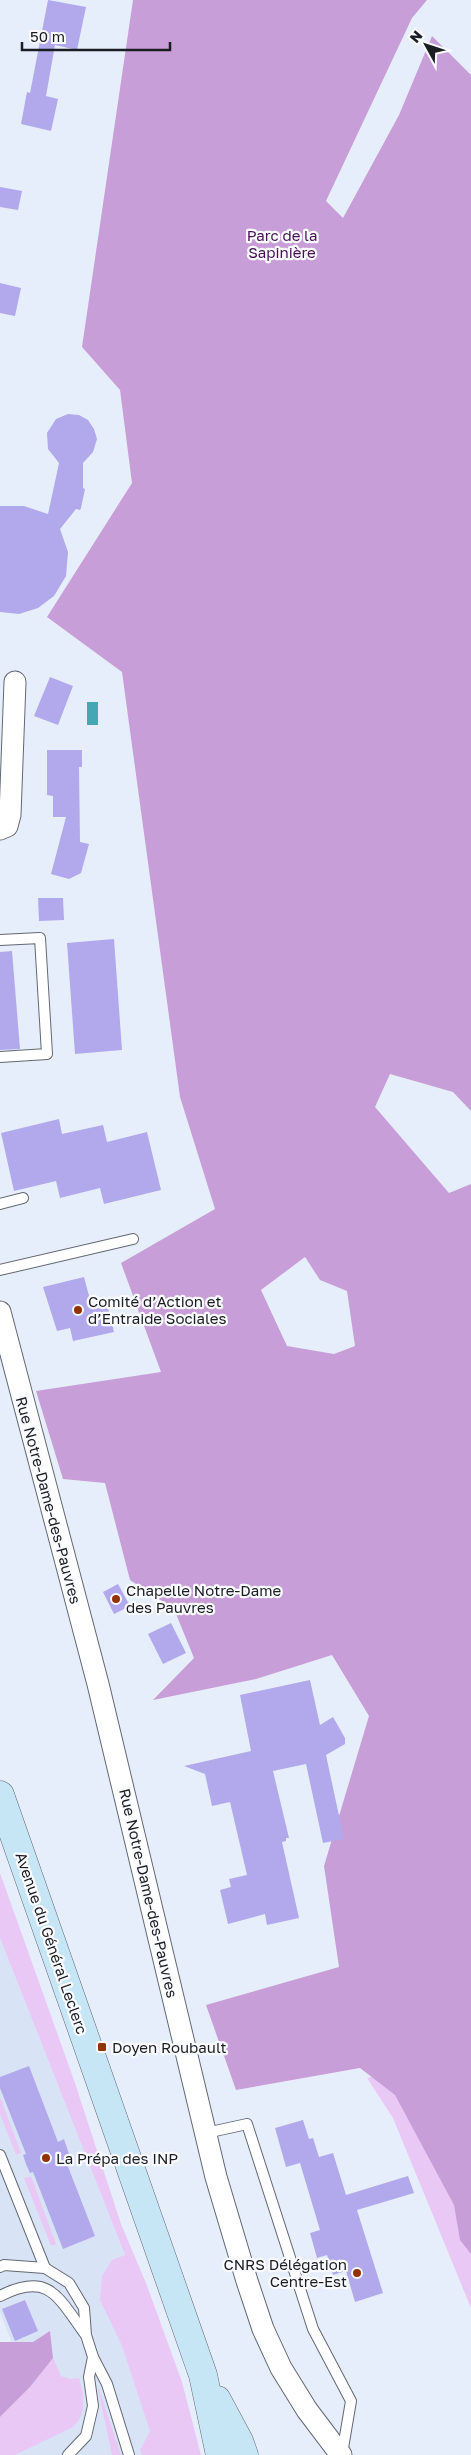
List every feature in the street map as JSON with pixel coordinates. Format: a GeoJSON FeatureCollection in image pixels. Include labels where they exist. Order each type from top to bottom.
{"type":"FeatureCollection","features":[{"type":"Feature","properties":{"kind":"main road","name":"Avenue du Général Leclerc"},"geometry":{"type":"LineString","coordinates":[[0,1795],[203,2375],[220,2455]]}},
{"type":"Feature","properties":{"kind":"main road","name":"Avenue du Général Leclerc"},"geometry":{"type":"LineString","coordinates":[[203,2375],[239,2441],[244,2455]]}},
{"type":"Feature","properties":{"kind":"street"},"geometry":{"type":"LineString","coordinates":[[0,829],[7,826],[10,815],[15,682]]}},
{"type":"Feature","properties":{"kind":"street","name":"Rue Notre-Dame-des-Pauvres"},"geometry":{"type":"LineString","coordinates":[[0,1312],[98,1684],[222,2196],[263,2329],[281,2368],[307,2410],[342,2455]]}},
{"type":"Feature","properties":{"kind":"lane"},"geometry":{"type":"LineString","coordinates":[[0,940],[40,938],[47,1054],[0,1057]]}},
{"type":"Feature","properties":{"kind":"lane"},"geometry":{"type":"LineString","coordinates":[[0,1204],[23,1198]]}},
{"type":"Feature","properties":{"kind":"lane"},"geometry":{"type":"LineString","coordinates":[[0,1270],[133,1239]]}},
{"type":"Feature","properties":{"kind":"lane"},"geometry":{"type":"LineString","coordinates":[[206,2133],[247,2124],[313,2329],[352,2401],[342,2455]]}},
{"type":"Feature","properties":{"kind":"lane"},"geometry":{"type":"LineString","coordinates":[[0,2155],[45,2268]]}},
{"type":"Feature","properties":{"kind":"lane"},"geometry":{"type":"LineString","coordinates":[[0,2267],[4,2265],[45,2268],[69,2283],[84,2308],[86,2335],[93,2358],[107,2384],[129,2455]]}},
{"type":"Feature","properties":{"kind":"lane"},"geometry":{"type":"LineString","coordinates":[[0,2296],[19,2286],[39,2286],[63,2303],[86,2335]]}},
{"type":"Feature","properties":{"kind":"lane"},"geometry":{"type":"LineString","coordinates":[[68,2455],[86,2436],[93,2406],[89,2377],[93,2358]]}},
{"type":"Feature","properties":{"kind":"shaded area"},"geometry":{"type":"Polygon","coordinates":[[[0,1873],[75,2083],[121,2224],[146,2283],[182,2382],[201,2455],[142,2455],[140,2450],[150,2431],[122,2346],[100,2300],[102,2276],[112,2260],[125,2255],[0,1938],[0,1873]]]}},
{"type":"Feature","properties":{"kind":"shaded area"},"geometry":{"type":"Polygon","coordinates":[[[0,1938],[125,2255],[194,2455],[0,2455],[0,2417],[30,2387],[0,2313],[0,1938]]]}},
{"type":"Feature","properties":{"kind":"shaded area"},"geometry":{"type":"Polygon","coordinates":[[[471,2048],[471,2308],[393,2118],[367,2078],[471,2048]]]}},
{"type":"Feature","properties":{"kind":"shaded area"},"geometry":{"type":"Polygon","coordinates":[[[0,2097],[21,2153],[16,2155],[0,2114],[0,2097]]]}},
{"type":"Feature","properties":{"kind":"shaded area"},"geometry":{"type":"Polygon","coordinates":[[[31,2176],[56,2244],[51,2246],[24,2178],[31,2176]]]}},
{"type":"Feature","properties":{"kind":"shaded area"},"geometry":{"type":"Polygon","coordinates":[[[53,2358],[61,2376],[70,2379],[79,2378],[83,2392],[83,2410],[79,2420],[73,2427],[15,2455],[0,2455],[0,2417],[30,2387],[53,2358]]]}},
{"type":"Feature","properties":{"kind":"shaded area"},"geometry":{"type":"Polygon","coordinates":[[[99,2389],[121,2455],[112,2455],[99,2389]]]}},
{"type":"Feature","properties":{"kind":"green space","name":"Parc de la Sapinière"},"geometry":{"type":"Polygon","coordinates":[[[133,0],[427,0],[412,18],[326,201],[343,218],[399,115],[432,36],[471,75],[471,1111],[453,1092],[390,1074],[375,1107],[449,1193],[471,1184],[471,2254],[460,2240],[454,2205],[395,2095],[360,2068],[236,2090],[206,2005],[339,1967],[324,1866],[369,1716],[332,1655],[256,1679],[153,1700],[194,1658],[174,1609],[130,1580],[105,1483],[63,1479],[36,1391],[161,1372],[121,1263],[215,1209],[180,1097],[122,672],[47,617],[132,483],[120,390],[82,347],[133,0]],[[305,1257],[261,1290],[287,1346],[334,1354],[355,1346],[347,1291],[320,1280],[305,1257]]]}},
{"type":"Feature","properties":{"kind":"green space"},"geometry":{"type":"Polygon","coordinates":[[[50,2331],[53,2358],[30,2387],[0,2417],[0,2342],[33,2342],[50,2331]]]}},
{"type":"Feature","properties":{"kind":"water"},"geometry":{"type":"Polygon","coordinates":[[[87,702],[98,702],[98,725],[87,725],[87,702]]]}},
{"type":"Feature","properties":{"kind":"building"},"geometry":{"type":"Polygon","coordinates":[[[48,0],[86,7],[77,50],[55,45],[46,96],[58,99],[51,131],[21,124],[27,92],[30,93],[48,0]]]}},
{"type":"Feature","properties":{"kind":"building"},"geometry":{"type":"Polygon","coordinates":[[[0,187],[22,191],[18,210],[0,207],[0,187]]]}},
{"type":"Feature","properties":{"kind":"building"},"geometry":{"type":"Polygon","coordinates":[[[0,283],[21,288],[15,316],[0,313],[0,283]]]}},
{"type":"Feature","properties":{"kind":"building"},"geometry":{"type":"Polygon","coordinates":[[[68,414],[79,415],[88,420],[94,429],[97,439],[93,452],[83,463],[83,488],[85,489],[81,508],[80,510],[76,509],[60,529],[68,552],[66,576],[54,596],[38,608],[19,614],[0,612],[0,506],[24,506],[48,514],[59,463],[48,449],[47,433],[56,419],[68,414]]]}},
{"type":"Feature","properties":{"kind":"building"},"geometry":{"type":"Polygon","coordinates":[[[50,677],[73,686],[58,725],[34,716],[50,677]]]}},
{"type":"Feature","properties":{"kind":"building"},"geometry":{"type":"Polygon","coordinates":[[[47,750],[82,750],[82,767],[79,767],[80,842],[89,844],[81,873],[69,879],[51,874],[66,817],[53,817],[53,796],[47,795],[47,750]]]}},
{"type":"Feature","properties":{"kind":"building"},"geometry":{"type":"Polygon","coordinates":[[[38,898],[63,898],[64,920],[39,921],[38,898]]]}},
{"type":"Feature","properties":{"kind":"building"},"geometry":{"type":"Polygon","coordinates":[[[114,939],[122,1050],[75,1054],[67,943],[114,939]]]}},
{"type":"Feature","properties":{"kind":"building"},"geometry":{"type":"Polygon","coordinates":[[[12,951],[20,1049],[0,1050],[0,952],[12,951]]]}},
{"type":"Feature","properties":{"kind":"building"},"geometry":{"type":"Polygon","coordinates":[[[59,1119],[62,1134],[103,1125],[107,1142],[147,1132],[161,1190],[104,1204],[100,1188],[60,1198],[56,1181],[14,1191],[1,1133],[59,1119]]]}},
{"type":"Feature","properties":{"kind":"building","name":"Comité d’Action et d’Entraide Sociales"},"geometry":{"type":"Polygon","coordinates":[[[84,1277],[92,1307],[107,1304],[114,1332],[73,1341],[70,1328],[57,1331],[43,1287],[84,1277]]]}},
{"type":"Feature","properties":{"kind":"building","name":"Chapelle Notre-Dame des Pauvres"},"geometry":{"type":"Polygon","coordinates":[[[118,1584],[130,1606],[114,1614],[103,1592],[118,1584]]]}},
{"type":"Feature","properties":{"kind":"building"},"geometry":{"type":"Polygon","coordinates":[[[171,1623],[186,1653],[163,1664],[148,1634],[171,1623]]]}},
{"type":"Feature","properties":{"kind":"building"},"geometry":{"type":"Polygon","coordinates":[[[310,1680],[320,1725],[333,1717],[345,1738],[345,1744],[326,1755],[344,1839],[323,1843],[306,1764],[273,1771],[289,1838],[282,1842],[299,1918],[267,1925],[265,1914],[228,1924],[220,1890],[231,1887],[229,1879],[247,1875],[230,1802],[212,1806],[205,1774],[184,1766],[251,1751],[240,1695],[310,1680]]]}},
{"type":"Feature","properties":{"kind":"building","name":"La Prépa des INP"},"geometry":{"type":"Polygon","coordinates":[[[29,2066],[58,2142],[64,2139],[70,2157],[65,2159],[95,2236],[63,2249],[33,2172],[30,2173],[26,2164],[23,2155],[26,2154],[0,2088],[0,2077],[29,2066]]]}},
{"type":"Feature","properties":{"kind":"building"},"geometry":{"type":"Polygon","coordinates":[[[303,2120],[309,2139],[313,2138],[319,2157],[333,2153],[346,2195],[408,2176],[414,2193],[357,2210],[383,2293],[355,2302],[346,2271],[333,2275],[327,2255],[317,2258],[310,2233],[320,2230],[300,2163],[286,2167],[275,2128],[303,2120]]]}},
{"type":"Feature","properties":{"kind":"building"},"geometry":{"type":"Polygon","coordinates":[[[25,2300],[38,2331],[15,2341],[2,2309],[25,2300]]]}},
{"type":"Feature","properties":{"kind":"place","name":"Comité d’Action et d’Entraide Sociales"},"geometry":{"type":"Point","coordinates":[78,1310]}},
{"type":"Feature","properties":{"kind":"place","name":"Chapelle Notre-Dame des Pauvres"},"geometry":{"type":"Point","coordinates":[116,1599]}},
{"type":"Feature","properties":{"kind":"place","name":"Doyen Roubault"},"geometry":{"type":"Point","coordinates":[102,2047]}},
{"type":"Feature","properties":{"kind":"place","name":"La Prépa des INP"},"geometry":{"type":"Point","coordinates":[46,2158]}},
{"type":"Feature","properties":{"kind":"place","name":"CNRS Délégation Centre-Est"},"geometry":{"type":"Point","coordinates":[357,2273]}}]}
